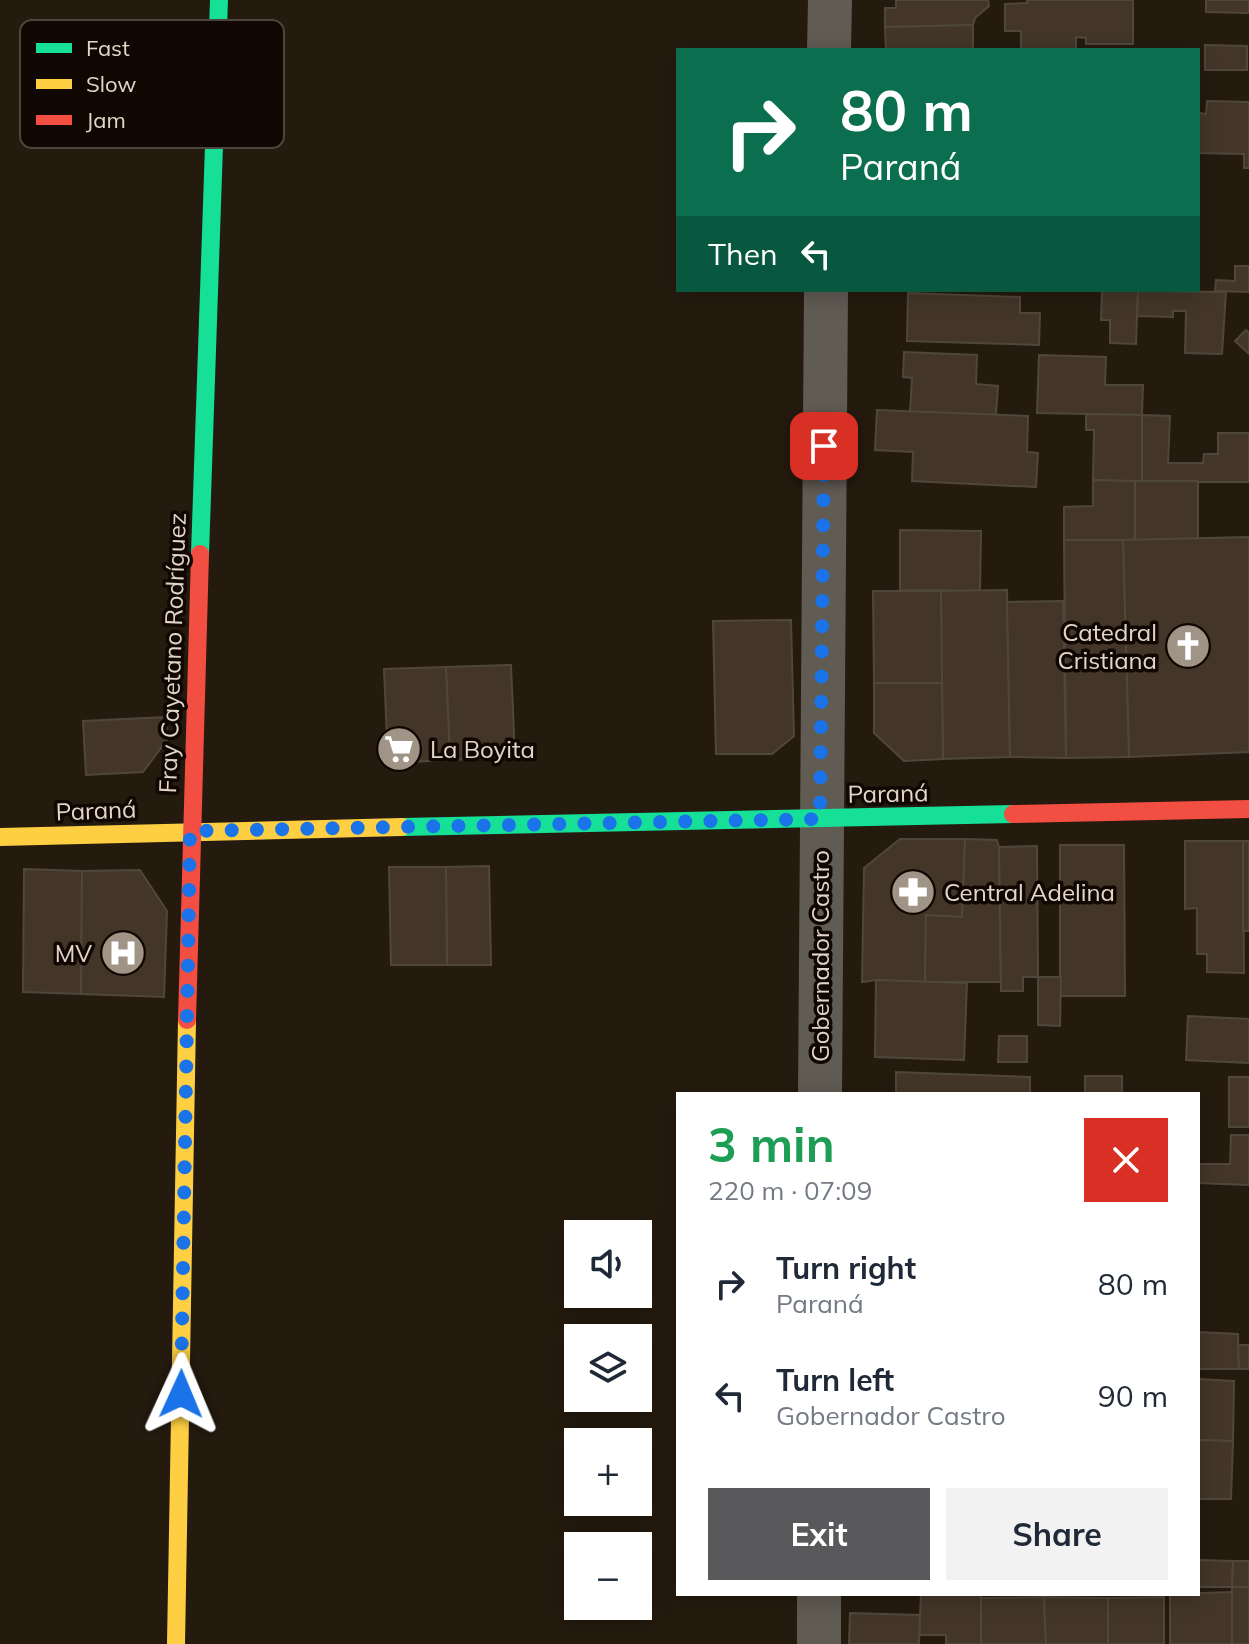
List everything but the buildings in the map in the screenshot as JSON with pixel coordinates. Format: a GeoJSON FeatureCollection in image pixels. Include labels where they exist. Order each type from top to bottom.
{"type":"FeatureCollection","features":[{"type":"Feature","properties":{"kind":"street","name":"Fray Cayetano Rodríguez"},"geometry":{"type":"LineString","coordinates":[[218,20],[219,0]]}},
{"type":"Feature","properties":{"kind":"street"},"geometry":{"type":"LineString","coordinates":[[829,48],[830,0]]}},
{"type":"Feature","properties":{"kind":"street","name":"Fray Cayetano Rodríguez"},"geometry":{"type":"LineString","coordinates":[[176,1644],[190,831],[214,148]]}},
{"type":"Feature","properties":{"kind":"street","name":"Gobernador Castro"},"geometry":{"type":"LineString","coordinates":[[820,1092],[826,292]]}},
{"type":"Feature","properties":{"kind":"street","name":"Paraná"},"geometry":{"type":"LineString","coordinates":[[0,837],[1249,809]]}},
{"type":"Feature","properties":{"kind":"street"},"geometry":{"type":"LineString","coordinates":[[819,1596],[819,1644]]}},
{"type":"Feature","properties":{"kind":"traffic: fast"},"geometry":{"type":"LineString","coordinates":[[218,20],[219,0]]}},
{"type":"Feature","properties":{"kind":"traffic: fast"},"geometry":{"type":"LineString","coordinates":[[200,554],[214,148]]}},
{"type":"Feature","properties":{"kind":"traffic: fast"},"geometry":{"type":"LineString","coordinates":[[402,827],[1013,814]]}},
{"type":"Feature","properties":{"kind":"traffic: slow"},"geometry":{"type":"LineString","coordinates":[[0,837],[402,827]]}},
{"type":"Feature","properties":{"kind":"traffic: slow"},"geometry":{"type":"LineString","coordinates":[[176,1644],[187,1020]]}},
{"type":"Feature","properties":{"kind":"traffic: jam"},"geometry":{"type":"LineString","coordinates":[[187,1020],[200,554]]}},
{"type":"Feature","properties":{"kind":"traffic: jam"},"geometry":{"type":"LineString","coordinates":[[1013,814],[1249,809]]}},
{"type":"Feature","properties":{"kind":"place","name":"Catedral Cristiana"},"geometry":{"type":"Point","coordinates":[1188,646]}},
{"type":"Feature","properties":{"kind":"place","name":"La Boyita"},"geometry":{"type":"Point","coordinates":[399,749]}},
{"type":"Feature","properties":{"kind":"place","name":"Central Adelina"},"geometry":{"type":"Point","coordinates":[913,892]}},
{"type":"Feature","properties":{"kind":"place","name":"MV"},"geometry":{"type":"Point","coordinates":[123,953]}},
{"type":"Feature","properties":{"kind":"route"},"geometry":{"type":"LineString","coordinates":[[181,1394],[190,831],[820,819],[824,446]]}}]}
